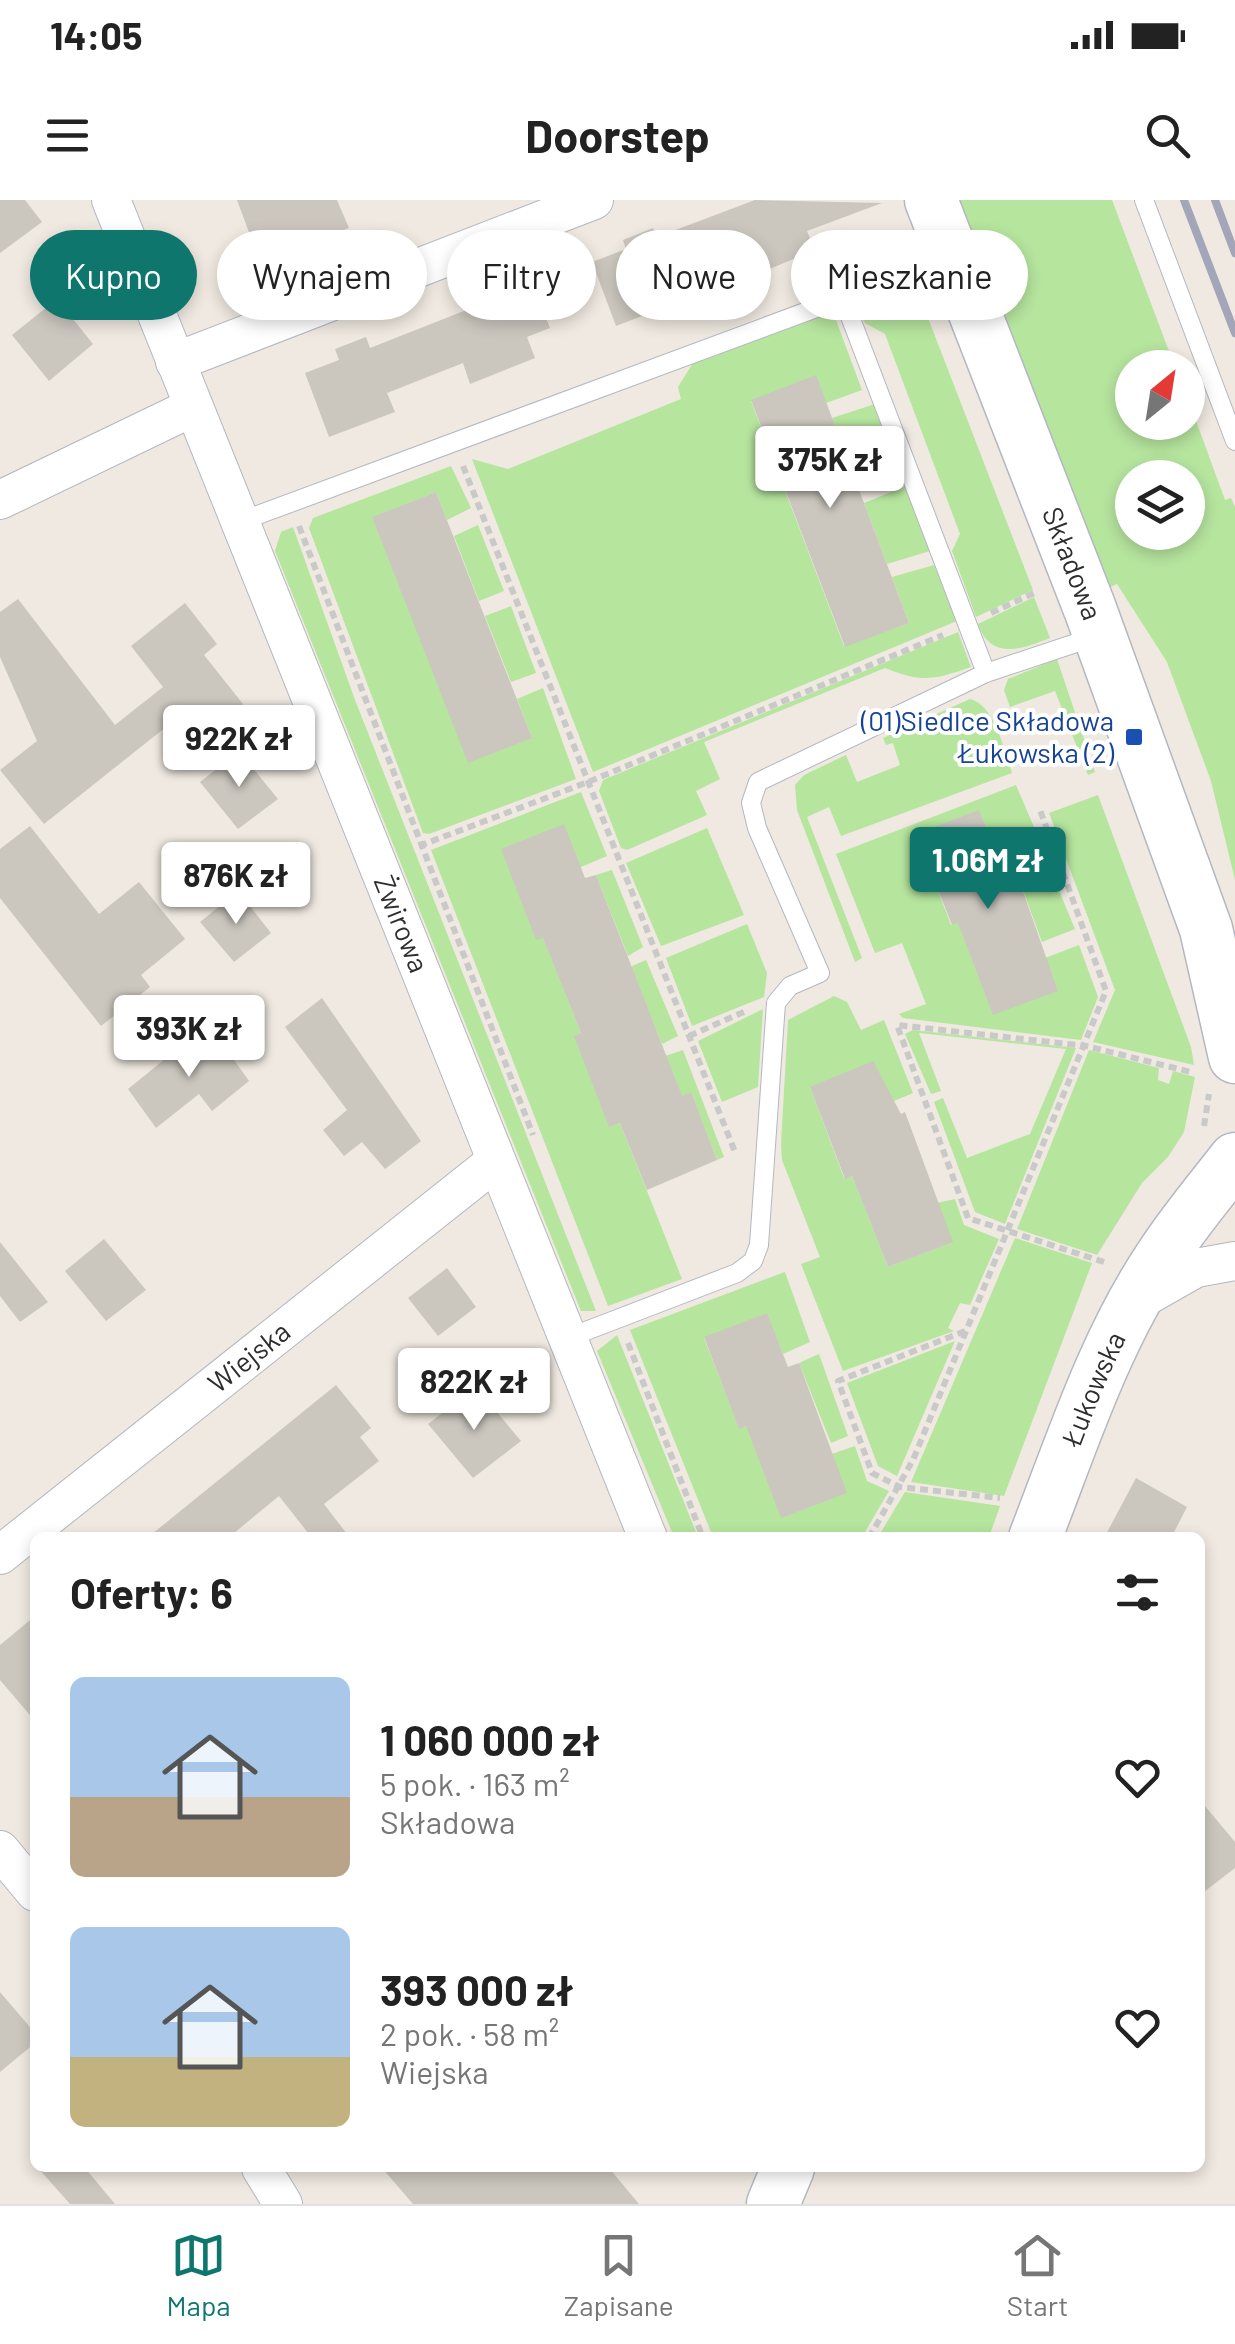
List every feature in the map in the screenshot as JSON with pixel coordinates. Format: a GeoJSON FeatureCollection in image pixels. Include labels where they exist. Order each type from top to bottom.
{"type":"FeatureCollection","features":[{"type":"Feature","properties":{"kind":"main road","name":"Składowa"},"geometry":{"type":"LineString","coordinates":[[931,200],[942,230]]}},
{"type":"Feature","properties":{"kind":"main road","name":"Składowa"},"geometry":{"type":"LineString","coordinates":[[976,320],[1099,635],[1206,929],[1235,978]]}},
{"type":"Feature","properties":{"kind":"main road","name":"Składowa"},"geometry":{"type":"LineString","coordinates":[[1206,929],[1213,1069]]}},
{"type":"Feature","properties":{"kind":"main road","name":"Łukowska"},"geometry":{"type":"LineString","coordinates":[[1167,1249],[1217,1148]]}},
{"type":"Feature","properties":{"kind":"main road","name":"Łukowska"},"geometry":{"type":"LineString","coordinates":[[1024,1519],[1093,1389],[1116,1280],[1167,1249],[1235,1198]]}},
{"type":"Feature","properties":{"kind":"main road"},"geometry":{"type":"LineString","coordinates":[[773,2204],[786,2172]]}},
{"type":"Feature","properties":{"kind":"street","name":"Żwirowa"},"geometry":{"type":"LineString","coordinates":[[111,200],[645,1532]]}},
{"type":"Feature","properties":{"kind":"street"},"geometry":{"type":"LineString","coordinates":[[175,362],[594,200]]}},
{"type":"Feature","properties":{"kind":"street"},"geometry":{"type":"LineString","coordinates":[[0,500],[193,407]]}},
{"type":"Feature","properties":{"kind":"street","name":"Wiejska"},"geometry":{"type":"LineString","coordinates":[[0,1554],[496,1160]]}},
{"type":"Feature","properties":{"kind":"street"},"geometry":{"type":"LineString","coordinates":[[1116,1280],[1235,1261]]}},
{"type":"Feature","properties":{"kind":"street"},"geometry":{"type":"LineString","coordinates":[[0,1850],[30,1886]]}},
{"type":"Feature","properties":{"kind":"street"},"geometry":{"type":"LineString","coordinates":[[264,2172],[284,2204]]}},
{"type":"Feature","properties":{"kind":"lane"},"geometry":{"type":"LineString","coordinates":[[1144,200],[1235,441]]}},
{"type":"Feature","properties":{"kind":"lane"},"geometry":{"type":"LineString","coordinates":[[239,522],[791,317]]}},
{"type":"Feature","properties":{"kind":"lane"},"geometry":{"type":"LineString","coordinates":[[852,320],[986,673]]}},
{"type":"Feature","properties":{"kind":"lane"},"geometry":{"type":"LineString","coordinates":[[565,1339],[737,1274],[754,1261],[764,1223],[776,1004],[790,986],[820,972],[757,828],[751,803],[758,782],[986,673],[1099,635]]}},
{"type":"Feature","properties":{"kind":"path"},"geometry":{"type":"LineString","coordinates":[[459,456],[736,1155]]}},
{"type":"Feature","properties":{"kind":"path"},"geometry":{"type":"LineString","coordinates":[[297,520],[536,1144]]}},
{"type":"Feature","properties":{"kind":"path"},"geometry":{"type":"LineString","coordinates":[[419,846],[588,782],[969,624],[1044,588]]}},
{"type":"Feature","properties":{"kind":"path"},"geometry":{"type":"LineString","coordinates":[[873,1532],[900,1487],[1106,991],[1040,810]]}},
{"type":"Feature","properties":{"kind":"path"},"geometry":{"type":"LineString","coordinates":[[688,1036],[764,1003],[776,1004]]}},
{"type":"Feature","properties":{"kind":"path"},"geometry":{"type":"LineString","coordinates":[[1116,1249],[1116,1280],[968,1218],[896,1025],[1086,1046],[1213,1069],[1217,1148]]}},
{"type":"Feature","properties":{"kind":"path"},"geometry":{"type":"LineString","coordinates":[[619,1319],[702,1532]]}},
{"type":"Feature","properties":{"kind":"path"},"geometry":{"type":"LineString","coordinates":[[967,1330],[838,1381],[872,1473],[900,1487],[1024,1519]]}},
{"type":"Feature","properties":{"kind":"green space"},"geometry":{"type":"Polygon","coordinates":[[[957,200],[1112,200],[1169,350],[1115,350],[1115,440],[1203,440],[1225,500],[1231,498],[1235,507],[1235,880],[1211,781],[1167,662],[1117,584],[1106,589],[1003,320],[1028,320],[1028,230],[968,230],[957,200]]]}},
{"type":"Feature","properties":{"kind":"green space"},"geometry":{"type":"Polygon","coordinates":[[[805,320],[836,320],[862,390],[826,403],[751,401],[844,646],[909,623],[892,577],[934,565],[957,621],[593,772],[472,459],[508,469],[681,399],[678,387],[693,363],[805,320]]]}},
{"type":"Feature","properties":{"kind":"green space"},"geometry":{"type":"Polygon","coordinates":[[[864,320],[929,320],[1033,590],[976,617],[952,551],[960,534],[885,334],[864,320]]]}},
{"type":"Feature","properties":{"kind":"green space"},"geometry":{"type":"Polygon","coordinates":[[[875,404],[898,468],[856,483],[832,418],[875,404]]]}},
{"type":"Feature","properties":{"kind":"green space"},"geometry":{"type":"Polygon","coordinates":[[[451,466],[471,508],[447,520],[436,492],[373,517],[532,738],[517,699],[543,688],[576,779],[429,834],[423,833],[309,528],[313,518],[451,466]]]}},
{"type":"Feature","properties":{"kind":"green space"},"geometry":{"type":"Polygon","coordinates":[[[906,486],[930,551],[887,564],[864,503],[906,486]]]}},
{"type":"Feature","properties":{"kind":"green space"},"geometry":{"type":"Polygon","coordinates":[[[478,525],[504,591],[479,601],[454,536],[478,525]]]}},
{"type":"Feature","properties":{"kind":"green space"},"geometry":{"type":"Polygon","coordinates":[[[293,527],[355,700],[596,1311],[581,1311],[275,551],[281,532],[293,527]]]}},
{"type":"Feature","properties":{"kind":"green space"},"geometry":{"type":"Polygon","coordinates":[[[1034,597],[1050,638],[1008,649],[999,648],[984,636],[978,624],[1034,597]]]}},
{"type":"Feature","properties":{"kind":"green space"},"geometry":{"type":"Polygon","coordinates":[[[511,606],[536,673],[511,682],[485,616],[511,606]]]}},
{"type":"Feature","properties":{"kind":"green space"},"geometry":{"type":"Polygon","coordinates":[[[958,632],[971,667],[928,678],[885,668],[704,742],[720,779],[696,791],[707,815],[627,850],[621,848],[599,791],[603,780],[958,632]]]}},
{"type":"Feature","properties":{"kind":"green space"},"geometry":{"type":"Polygon","coordinates":[[[1057,659],[1095,772],[1088,775],[1055,691],[1010,707],[1004,690],[1008,679],[1057,659]]]}},
{"type":"Feature","properties":{"kind":"green space"},"geometry":{"type":"Polygon","coordinates":[[[970,699],[979,703],[993,720],[1012,773],[841,836],[829,807],[807,817],[862,958],[855,962],[797,810],[795,785],[804,775],[846,755],[857,782],[900,765],[893,743],[886,745],[883,738],[970,699]]]}},
{"type":"Feature","properties":{"kind":"green space"},"geometry":{"type":"Polygon","coordinates":[[[1016,785],[1037,834],[996,850],[979,811],[917,835],[951,925],[958,923],[1058,991],[1045,958],[1079,945],[1098,997],[1081,1040],[903,1018],[899,1014],[926,1004],[902,943],[875,953],[836,854],[1016,785]]]}},
{"type":"Feature","properties":{"kind":"green space"},"geometry":{"type":"Polygon","coordinates":[[[581,792],[607,856],[581,867],[543,937],[581,1033],[575,1036],[610,1126],[620,1123],[682,1279],[608,1306],[431,850],[581,792]]]}},
{"type":"Feature","properties":{"kind":"green space"},"geometry":{"type":"Polygon","coordinates":[[[1098,795],[1191,1047],[1194,1065],[1093,1042],[1115,990],[1049,813],[1098,795]]]}},
{"type":"Feature","properties":{"kind":"green space"},"geometry":{"type":"Polygon","coordinates":[[[707,828],[744,915],[661,946],[626,863],[707,828]]]}},
{"type":"Feature","properties":{"kind":"green space"},"geometry":{"type":"Polygon","coordinates":[[[1042,850],[1075,929],[1042,942],[1012,860],[1042,850]]]}},
{"type":"Feature","properties":{"kind":"green space"},"geometry":{"type":"Polygon","coordinates":[[[612,870],[643,947],[628,956],[596,875],[612,870]]]}},
{"type":"Feature","properties":{"kind":"green space"},"geometry":{"type":"Polygon","coordinates":[[[747,924],[767,973],[764,997],[692,1026],[666,958],[747,924]]]}},
{"type":"Feature","properties":{"kind":"green space"},"geometry":{"type":"Polygon","coordinates":[[[646,960],[678,1036],[662,1044],[630,967],[646,960]]]}},
{"type":"Feature","properties":{"kind":"green space"},"geometry":{"type":"Polygon","coordinates":[[[834,996],[847,1002],[861,1030],[884,1020],[913,1093],[894,1101],[810,1087],[844,1178],[852,1176],[888,1267],[952,1242],[937,1203],[955,1199],[964,1225],[999,1239],[970,1305],[960,1303],[948,1328],[954,1331],[843,1371],[801,1264],[820,1257],[782,1160],[781,1144],[788,1020],[834,996]]]}},
{"type":"Feature","properties":{"kind":"green space"},"geometry":{"type":"Polygon","coordinates":[[[763,1009],[758,1087],[722,1102],[698,1041],[763,1009]]]}},
{"type":"Feature","properties":{"kind":"green space"},"geometry":{"type":"Polygon","coordinates":[[[913,1030],[1076,1048],[1005,1224],[975,1212],[934,1102],[943,1098],[967,1158],[1030,1134],[1066,1049],[919,1033],[941,1091],[931,1094],[905,1034],[913,1030]]]}},
{"type":"Feature","properties":{"kind":"green space"},"geometry":{"type":"Polygon","coordinates":[[[683,1050],[724,1157],[717,1160],[691,1093],[672,1100],[656,1059],[683,1050]]]}},
{"type":"Feature","properties":{"kind":"green space"},"geometry":{"type":"Polygon","coordinates":[[[1089,1050],[1159,1068],[1158,1080],[1169,1084],[1173,1071],[1195,1077],[1184,1132],[1168,1157],[1142,1183],[1097,1255],[1017,1229],[1089,1050]]]}},
{"type":"Feature","properties":{"kind":"green space"},"geometry":{"type":"Polygon","coordinates":[[[1015,1238],[1092,1263],[1004,1496],[911,1482],[1015,1238]]]}},
{"type":"Feature","properties":{"kind":"green space"},"geometry":{"type":"Polygon","coordinates":[[[785,1272],[810,1342],[783,1354],[766,1314],[704,1338],[739,1428],[746,1426],[832,1454],[855,1446],[867,1481],[889,1491],[865,1532],[711,1532],[630,1330],[785,1272]]]}},
{"type":"Feature","properties":{"kind":"green space"},"geometry":{"type":"Polygon","coordinates":[[[617,1335],[696,1532],[672,1532],[597,1351],[617,1335]]]}},
{"type":"Feature","properties":{"kind":"green space"},"geometry":{"type":"Polygon","coordinates":[[[955,1341],[897,1476],[878,1466],[847,1383],[955,1341]]]}},
{"type":"Feature","properties":{"kind":"green space"},"geometry":{"type":"Polygon","coordinates":[[[819,1354],[848,1436],[831,1443],[799,1363],[819,1354]]]}},
{"type":"Feature","properties":{"kind":"green space"},"geometry":{"type":"Polygon","coordinates":[[[905,1492],[1000,1506],[991,1532],[881,1532],[905,1492]]]}},
{"type":"Feature","properties":{"kind":"building"},"geometry":{"type":"Polygon","coordinates":[[[0,200],[25,200],[42,222],[0,253],[0,200]]]}},
{"type":"Feature","properties":{"kind":"building"},"geometry":{"type":"Polygon","coordinates":[[[237,200],[337,200],[349,228],[344,230],[248,230],[237,200]]]}},
{"type":"Feature","properties":{"kind":"building"},"geometry":{"type":"Polygon","coordinates":[[[755,200],[882,203],[810,230],[791,230],[791,260],[771,268],[771,230],[676,230],[755,200]]]}},
{"type":"Feature","properties":{"kind":"building"},"geometry":{"type":"Polygon","coordinates":[[[616,253],[616,320],[632,320],[616,326],[596,273],[596,260],[616,253]]]}},
{"type":"Feature","properties":{"kind":"building"},"geometry":{"type":"Polygon","coordinates":[[[447,318],[547,320],[550,328],[527,337],[535,358],[470,384],[463,363],[387,393],[395,412],[329,437],[305,373],[339,360],[335,349],[366,337],[370,348],[447,318]]]}},
{"type":"Feature","properties":{"kind":"building"},"geometry":{"type":"Polygon","coordinates":[[[31,320],[74,320],[93,344],[49,381],[12,335],[31,320]]]}},
{"type":"Feature","properties":{"kind":"building"},"geometry":{"type":"Polygon","coordinates":[[[816,375],[909,623],[845,647],[751,400],[816,375]]]}},
{"type":"Feature","properties":{"kind":"building"},"geometry":{"type":"Polygon","coordinates":[[[436,492],[532,738],[468,763],[372,517],[436,492]]]}},
{"type":"Feature","properties":{"kind":"building"},"geometry":{"type":"Polygon","coordinates":[[[18,599],[115,725],[163,687],[131,646],[185,603],[217,644],[204,655],[243,704],[195,743],[176,719],[44,824],[0,770],[37,741],[0,657],[0,612],[18,599]]]}},
{"type":"Feature","properties":{"kind":"building"},"geometry":{"type":"Polygon","coordinates":[[[239,751],[278,799],[238,829],[200,782],[239,751]]]}},
{"type":"Feature","properties":{"kind":"building"},"geometry":{"type":"Polygon","coordinates":[[[979,810],[1001,864],[1012,860],[1058,991],[993,1015],[958,923],[952,925],[916,834],[979,810]]]}},
{"type":"Feature","properties":{"kind":"building"},"geometry":{"type":"Polygon","coordinates":[[[564,824],[585,878],[596,875],[682,1096],[691,1092],[717,1160],[647,1190],[620,1123],[609,1127],[574,1036],[581,1033],[543,938],[536,940],[501,849],[564,824]]]}},
{"type":"Feature","properties":{"kind":"building"},"geometry":{"type":"Polygon","coordinates":[[[30,826],[99,914],[139,882],[185,939],[141,975],[150,987],[101,1026],[0,898],[0,849],[30,826]]]}},
{"type":"Feature","properties":{"kind":"building"},"geometry":{"type":"Polygon","coordinates":[[[238,891],[271,933],[234,962],[200,922],[238,891]]]}},
{"type":"Feature","properties":{"kind":"building"},"geometry":{"type":"Polygon","coordinates":[[[322,998],[421,1141],[385,1169],[362,1142],[344,1156],[323,1130],[347,1110],[285,1027],[322,998]]]}},
{"type":"Feature","properties":{"kind":"building"},"geometry":{"type":"Polygon","coordinates":[[[215,1033],[249,1081],[212,1111],[199,1094],[156,1128],[128,1089],[191,1038],[199,1048],[215,1033]]]}},
{"type":"Feature","properties":{"kind":"building"},"geometry":{"type":"Polygon","coordinates":[[[873,1061],[901,1114],[905,1112],[953,1242],[888,1267],[852,1176],[845,1179],[810,1087],[873,1061]]]}},
{"type":"Feature","properties":{"kind":"building"},"geometry":{"type":"Polygon","coordinates":[[[104,1239],[146,1290],[106,1321],[65,1271],[104,1239]]]}},
{"type":"Feature","properties":{"kind":"building"},"geometry":{"type":"Polygon","coordinates":[[[0,1242],[48,1302],[20,1322],[0,1296],[0,1242]]]}},
{"type":"Feature","properties":{"kind":"building"},"geometry":{"type":"Polygon","coordinates":[[[447,1268],[476,1307],[438,1336],[408,1298],[447,1268]]]}},
{"type":"Feature","properties":{"kind":"building"},"geometry":{"type":"Polygon","coordinates":[[[767,1313],[788,1367],[799,1363],[847,1493],[781,1518],[746,1426],[739,1429],[704,1337],[767,1313]]]}},
{"type":"Feature","properties":{"kind":"building"},"geometry":{"type":"Polygon","coordinates":[[[336,1385],[371,1428],[360,1437],[379,1461],[324,1504],[345,1532],[307,1532],[279,1496],[235,1532],[154,1532],[336,1385]]]}},
{"type":"Feature","properties":{"kind":"building"},"geometry":{"type":"Polygon","coordinates":[[[476,1387],[521,1441],[473,1478],[428,1424],[476,1387]]]}},
{"type":"Feature","properties":{"kind":"building"},"geometry":{"type":"Polygon","coordinates":[[[1136,1478],[1187,1507],[1174,1532],[1107,1532],[1136,1478]]]}},
{"type":"Feature","properties":{"kind":"building"},"geometry":{"type":"Polygon","coordinates":[[[30,1620],[30,1715],[0,1680],[0,1645],[30,1620]]]}},
{"type":"Feature","properties":{"kind":"building"},"geometry":{"type":"Polygon","coordinates":[[[1205,1806],[1235,1842],[1235,1868],[1205,1891],[1205,1806]]]}},
{"type":"Feature","properties":{"kind":"building"},"geometry":{"type":"Polygon","coordinates":[[[0,1992],[30,2027],[30,2047],[0,2072],[0,1992]]]}},
{"type":"Feature","properties":{"kind":"building"},"geometry":{"type":"Polygon","coordinates":[[[42,2172],[88,2172],[115,2204],[70,2204],[42,2172]]]}},
{"type":"Feature","properties":{"kind":"building"},"geometry":{"type":"Polygon","coordinates":[[[385,2172],[612,2172],[639,2204],[413,2204],[385,2172]]]}},
{"type":"Feature","properties":{"kind":"railway"},"geometry":{"type":"LineString","coordinates":[[1184,200],[1235,333]]}},
{"type":"Feature","properties":{"kind":"railway"},"geometry":{"type":"LineString","coordinates":[[1215,200],[1235,253]]}},
{"type":"Feature","properties":{"kind":"place","name":"(01)Siedlce Składowa Łukowska (2)"},"geometry":{"type":"Point","coordinates":[1134,737]}}]}
